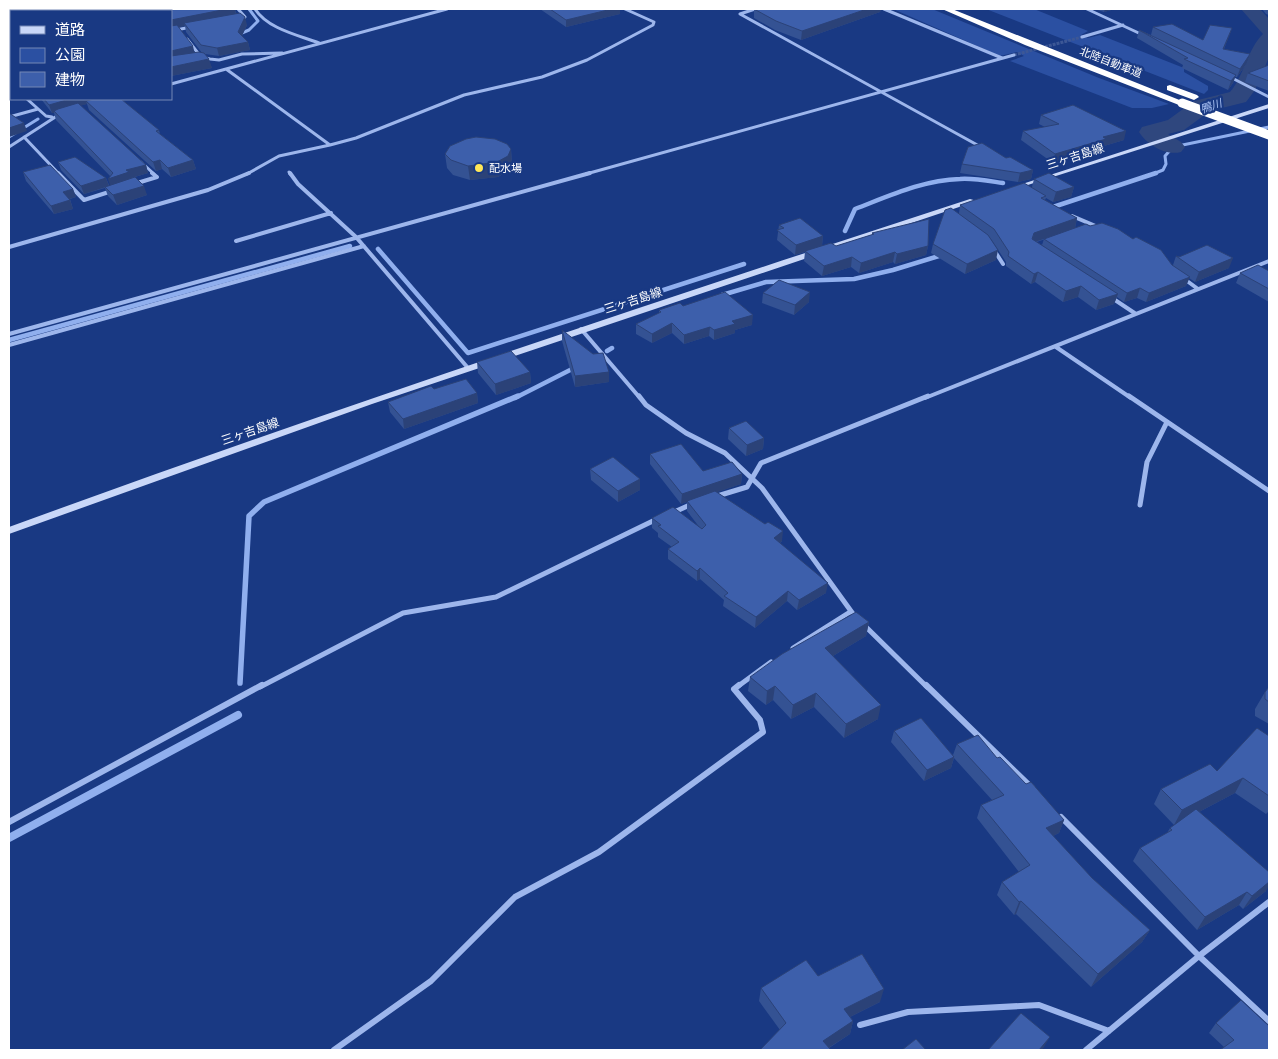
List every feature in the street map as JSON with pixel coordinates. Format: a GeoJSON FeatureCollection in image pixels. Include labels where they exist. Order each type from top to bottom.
{"type":"FeatureCollection","features":[{"type":"Feature","properties":{"kind":"highway","name":"北陸自動車道"},"geometry":{"type":"LineString","coordinates":[[946,9],[1028,43],[1269,135]]}},
{"type":"Feature","properties":{"kind":"highway","name":"北陸自動車道"},"geometry":{"type":"LineString","coordinates":[[968,9],[1194,97],[1269,124]]}},
{"type":"Feature","properties":{"kind":"main road","name":"三ヶ吉島線"},"geometry":{"type":"LineString","coordinates":[[1001,192],[1022,188],[1040,180],[1269,106]]}},
{"type":"Feature","properties":{"kind":"main road","name":"三ヶ吉島線"},"geometry":{"type":"LineString","coordinates":[[9,531],[210,457],[580,329],[950,212],[983,198]]}},
{"type":"Feature","properties":{"kind":"street"},"geometry":{"type":"LineString","coordinates":[[236,19],[245,17],[238,9]]}},
{"type":"Feature","properties":{"kind":"street"},"geometry":{"type":"LineString","coordinates":[[255,9],[260,17],[268,23],[320,43]]}},
{"type":"Feature","properties":{"kind":"street"},"geometry":{"type":"LineString","coordinates":[[172,84],[448,9]]}},
{"type":"Feature","properties":{"kind":"street"},"geometry":{"type":"LineString","coordinates":[[9,247],[208,190],[242,177],[279,156],[356,138],[464,95],[542,77],[587,60],[653,25],[654,22],[626,9]]}},
{"type":"Feature","properties":{"kind":"street"},"geometry":{"type":"LineString","coordinates":[[756,9],[740,14],[987,150]]}},
{"type":"Feature","properties":{"kind":"street"},"geometry":{"type":"LineString","coordinates":[[884,9],[1002,58]]}},
{"type":"Feature","properties":{"kind":"street"},"geometry":{"type":"LineString","coordinates":[[1087,9],[1149,38]]}},
{"type":"Feature","properties":{"kind":"street"},"geometry":{"type":"LineString","coordinates":[[1082,37],[1123,25]]}},
{"type":"Feature","properties":{"kind":"street"},"geometry":{"type":"LineString","coordinates":[[172,31],[198,26]]}},
{"type":"Feature","properties":{"kind":"street"},"geometry":{"type":"LineString","coordinates":[[180,29],[201,57]]}},
{"type":"Feature","properties":{"kind":"street"},"geometry":{"type":"LineString","coordinates":[[194,58],[201,57],[219,60],[242,54],[284,53]]}},
{"type":"Feature","properties":{"kind":"street"},"geometry":{"type":"LineString","coordinates":[[9,334],[1014,55]]}},
{"type":"Feature","properties":{"kind":"street"},"geometry":{"type":"LineString","coordinates":[[226,69],[330,145]]}},
{"type":"Feature","properties":{"kind":"street"},"geometry":{"type":"LineString","coordinates":[[1227,75],[1269,97]]}},
{"type":"Feature","properties":{"kind":"street"},"geometry":{"type":"LineString","coordinates":[[28,100],[46,116],[52,118]]}},
{"type":"Feature","properties":{"kind":"street"},"geometry":{"type":"LineString","coordinates":[[9,117],[38,109]]}},
{"type":"Feature","properties":{"kind":"street"},"geometry":{"type":"LineString","coordinates":[[9,147],[52,118],[66,112]]}},
{"type":"Feature","properties":{"kind":"street"},"geometry":{"type":"LineString","coordinates":[[24,137],[84,200],[121,188]]}},
{"type":"Feature","properties":{"kind":"street"},"geometry":{"type":"LineString","coordinates":[[130,186],[158,177],[137,158]]}},
{"type":"Feature","properties":{"kind":"street"},"geometry":{"type":"LineString","coordinates":[[289,172],[298,184],[356,237],[468,368]]}},
{"type":"Feature","properties":{"kind":"street"},"geometry":{"type":"LineString","coordinates":[[1031,175],[1040,180]]}},
{"type":"Feature","properties":{"kind":"street"},"geometry":{"type":"LineString","coordinates":[[236,240],[331,213]]}},
{"type":"Feature","properties":{"kind":"street"},"geometry":{"type":"LineString","coordinates":[[1070,215],[1102,228]]}},
{"type":"Feature","properties":{"kind":"street"},"geometry":{"type":"LineString","coordinates":[[1085,228],[1093,225]]}},
{"type":"Feature","properties":{"kind":"street"},"geometry":{"type":"LineString","coordinates":[[989,242],[1003,264]]}},
{"type":"Feature","properties":{"kind":"street"},"geometry":{"type":"LineString","coordinates":[[9,345],[364,246]]}},
{"type":"Feature","properties":{"kind":"street"},"geometry":{"type":"LineString","coordinates":[[709,498],[748,487],[761,463],[1269,261]]}},
{"type":"Feature","properties":{"kind":"street"},"geometry":{"type":"LineString","coordinates":[[1178,276],[1198,289]]}},
{"type":"Feature","properties":{"kind":"street"},"geometry":{"type":"LineString","coordinates":[[1104,293],[1136,314]]}},
{"type":"Feature","properties":{"kind":"street"},"geometry":{"type":"LineString","coordinates":[[580,329],[646,405],[686,433],[725,453],[752,477],[762,488],[850,612],[1040,797]]}},
{"type":"Feature","properties":{"kind":"street"},"geometry":{"type":"LineString","coordinates":[[1056,347],[1269,491]]}},
{"type":"Feature","properties":{"kind":"street"},"geometry":{"type":"LineString","coordinates":[[1140,504],[1147,462],[1167,422]]}},
{"type":"Feature","properties":{"kind":"street"},"geometry":{"type":"LineString","coordinates":[[9,822],[328,650],[403,613],[496,597],[647,524],[700,501]]}},
{"type":"Feature","properties":{"kind":"street"},"geometry":{"type":"LineString","coordinates":[[783,655],[850,612]]}},
{"type":"Feature","properties":{"kind":"street"},"geometry":{"type":"LineString","coordinates":[[334,1050],[431,981],[515,897],[599,852],[762,732],[760,720],[734,689],[774,660]]}},
{"type":"Feature","properties":{"kind":"street"},"geometry":{"type":"LineString","coordinates":[[1054,810],[1199,956],[1269,1021]]}},
{"type":"Feature","properties":{"kind":"street"},"geometry":{"type":"LineString","coordinates":[[1086,1050],[1199,956],[1269,902]]}},
{"type":"Feature","properties":{"kind":"street"},"geometry":{"type":"LineString","coordinates":[[860,1025],[908,1012],[1039,1005],[1110,1031]]}},
{"type":"Feature","properties":{"kind":"green space"},"geometry":{"type":"Polygon","coordinates":[[[893,9],[932,9],[1099,78],[1169,104],[1152,108],[1132,108],[1010,61],[1024,56],[1017,52],[1000,56],[893,9]]]}},
{"type":"Feature","properties":{"kind":"green space"},"geometry":{"type":"Polygon","coordinates":[[[986,9],[1034,9],[1088,31],[1081,35],[1088,38],[1100,35],[1184,68],[1184,72],[1208,86],[1208,90],[1204,94],[986,9]]]}},
{"type":"Feature","properties":{"kind":"building"},"geometry":{"type":"Polygon","coordinates":[[[37,9],[227,9],[172,20],[172,10],[37,9]]]}},
{"type":"Feature","properties":{"kind":"building"},"geometry":{"type":"Polygon","coordinates":[[[550,9],[612,9],[566,20],[550,9]]]}},
{"type":"Feature","properties":{"kind":"building"},"geometry":{"type":"Polygon","coordinates":[[[754,9],[867,9],[802,31],[776,21],[754,9]]]}},
{"type":"Feature","properties":{"kind":"building"},"geometry":{"type":"Polygon","coordinates":[[[240,13],[245,17],[238,32],[248,42],[217,48],[201,45],[184,23],[240,13]]]}},
{"type":"Feature","properties":{"kind":"building"},"geometry":{"type":"Polygon","coordinates":[[[1172,24],[1203,40],[1210,25],[1232,28],[1223,49],[1250,54],[1240,69],[1153,27],[1172,24]]]}},
{"type":"Feature","properties":{"kind":"building"},"geometry":{"type":"Polygon","coordinates":[[[177,25],[193,46],[172,51],[172,26],[177,25]]]}},
{"type":"Feature","properties":{"kind":"building"},"geometry":{"type":"Polygon","coordinates":[[[1139,30],[1236,75],[1231,81],[1184,59],[1188,58],[1139,30]]]}},
{"type":"Feature","properties":{"kind":"building"},"geometry":{"type":"Polygon","coordinates":[[[199,52],[204,53],[209,59],[172,67],[172,56],[199,52]]]}},
{"type":"Feature","properties":{"kind":"building"},"geometry":{"type":"Polygon","coordinates":[[[1269,65],[1269,81],[1248,73],[1269,65]]]}},
{"type":"Feature","properties":{"kind":"building"},"geometry":{"type":"Polygon","coordinates":[[[45,100],[66,100],[49,105],[45,100]]]}},
{"type":"Feature","properties":{"kind":"building"},"geometry":{"type":"Polygon","coordinates":[[[122,100],[159,130],[156,131],[193,160],[168,168],[160,160],[153,162],[86,101],[122,100]]]}},
{"type":"Feature","properties":{"kind":"building"},"geometry":{"type":"Polygon","coordinates":[[[78,103],[146,165],[126,170],[129,172],[108,179],[113,173],[54,111],[78,103]]]}},
{"type":"Feature","properties":{"kind":"building"},"geometry":{"type":"Polygon","coordinates":[[[1073,105],[1126,131],[1055,154],[1023,131],[1059,124],[1041,115],[1073,105]]]}},
{"type":"Feature","properties":{"kind":"building"},"geometry":{"type":"Polygon","coordinates":[[[9,113],[24,123],[9,128],[9,113]]]}},
{"type":"Feature","properties":{"kind":"building"},"geometry":{"type":"Polygon","coordinates":[[[476,137],[495,139],[507,144],[511,149],[508,156],[497,162],[468,166],[451,160],[445,154],[450,146],[476,137]]]}},
{"type":"Feature","properties":{"kind":"building"},"geometry":{"type":"Polygon","coordinates":[[[982,143],[1006,158],[1010,157],[1033,170],[1020,173],[962,164],[968,147],[982,143]]]}},
{"type":"Feature","properties":{"kind":"building"},"geometry":{"type":"Polygon","coordinates":[[[75,157],[106,178],[81,186],[58,162],[75,157]]]}},
{"type":"Feature","properties":{"kind":"building"},"geometry":{"type":"Polygon","coordinates":[[[50,165],[73,189],[63,192],[70,200],[51,206],[23,172],[50,165]]]}},
{"type":"Feature","properties":{"kind":"building"},"geometry":{"type":"Polygon","coordinates":[[[1049,173],[1074,187],[1056,192],[1034,179],[1049,173]]]}},
{"type":"Feature","properties":{"kind":"building"},"geometry":{"type":"Polygon","coordinates":[[[135,177],[144,186],[113,195],[105,187],[135,177]]]}},
{"type":"Feature","properties":{"kind":"building"},"geometry":{"type":"Polygon","coordinates":[[[1024,183],[1046,196],[1041,198],[1077,218],[1034,233],[1032,239],[1118,294],[1099,300],[1081,286],[1066,291],[1038,272],[1034,274],[1008,256],[1009,252],[994,229],[960,205],[1024,183]]]}},
{"type":"Feature","properties":{"kind":"building"},"geometry":{"type":"Polygon","coordinates":[[[951,208],[988,235],[998,250],[967,264],[933,244],[945,210],[951,208]]]}},
{"type":"Feature","properties":{"kind":"building"},"geometry":{"type":"Polygon","coordinates":[[[800,218],[823,236],[796,245],[777,230],[784,228],[779,225],[800,218]]]}},
{"type":"Feature","properties":{"kind":"building"},"geometry":{"type":"Polygon","coordinates":[[[929,219],[928,246],[897,254],[895,252],[861,263],[852,257],[824,266],[805,251],[831,243],[836,246],[874,234],[872,233],[929,219]]]}},
{"type":"Feature","properties":{"kind":"building"},"geometry":{"type":"Polygon","coordinates":[[[1102,223],[1118,229],[1133,239],[1136,237],[1161,250],[1172,265],[1190,277],[1149,293],[1140,288],[1127,293],[1044,239],[1086,224],[1090,226],[1102,223]]]}},
{"type":"Feature","properties":{"kind":"building"},"geometry":{"type":"Polygon","coordinates":[[[1207,245],[1233,258],[1199,272],[1176,256],[1179,257],[1207,245]]]}},
{"type":"Feature","properties":{"kind":"building"},"geometry":{"type":"Polygon","coordinates":[[[1258,265],[1269,271],[1269,289],[1240,273],[1258,265]]]}},
{"type":"Feature","properties":{"kind":"building"},"geometry":{"type":"Polygon","coordinates":[[[779,280],[810,292],[795,305],[763,293],[779,280]]]}},
{"type":"Feature","properties":{"kind":"building"},"geometry":{"type":"Polygon","coordinates":[[[725,292],[753,315],[732,321],[735,324],[714,330],[710,327],[684,335],[672,323],[652,334],[636,324],[661,312],[659,310],[680,303],[683,306],[725,292]]]}},
{"type":"Feature","properties":{"kind":"building"},"geometry":{"type":"Polygon","coordinates":[[[562,330],[593,354],[603,353],[609,372],[575,376],[562,330]]]}},
{"type":"Feature","properties":{"kind":"building"},"geometry":{"type":"Polygon","coordinates":[[[511,351],[530,372],[495,384],[477,362],[511,351]]]}},
{"type":"Feature","properties":{"kind":"building"},"geometry":{"type":"Polygon","coordinates":[[[466,379],[477,393],[403,419],[388,402],[431,386],[434,389],[466,379]]]}},
{"type":"Feature","properties":{"kind":"building"},"geometry":{"type":"Polygon","coordinates":[[[746,421],[764,438],[747,445],[729,428],[746,421]]]}},
{"type":"Feature","properties":{"kind":"building"},"geometry":{"type":"Polygon","coordinates":[[[681,444],[703,471],[732,462],[742,474],[682,494],[650,454],[681,444]]]}},
{"type":"Feature","properties":{"kind":"building"},"geometry":{"type":"Polygon","coordinates":[[[613,457],[640,479],[618,491],[590,469],[613,457]]]}},
{"type":"Feature","properties":{"kind":"building"},"geometry":{"type":"Polygon","coordinates":[[[715,491],[765,524],[768,522],[783,531],[774,538],[828,583],[799,600],[788,591],[756,617],[724,596],[728,593],[700,568],[697,571],[668,549],[679,542],[658,526],[661,525],[652,518],[673,507],[702,529],[706,525],[687,501],[715,491]]]}},
{"type":"Feature","properties":{"kind":"building"},"geometry":{"type":"Polygon","coordinates":[[[856,612],[869,622],[825,648],[881,705],[846,724],[816,693],[793,705],[775,686],[767,691],[750,677],[782,654],[856,612]]]}},
{"type":"Feature","properties":{"kind":"building"},"geometry":{"type":"Polygon","coordinates":[[[1269,687],[1269,702],[1265,699],[1265,692],[1269,687]]]}},
{"type":"Feature","properties":{"kind":"building"},"geometry":{"type":"Polygon","coordinates":[[[921,718],[954,757],[927,770],[894,731],[921,718]]]}},
{"type":"Feature","properties":{"kind":"building"},"geometry":{"type":"Polygon","coordinates":[[[1257,728],[1269,736],[1269,796],[1243,778],[1182,810],[1161,789],[1210,764],[1217,771],[1257,728]]]}},
{"type":"Feature","properties":{"kind":"building"},"geometry":{"type":"Polygon","coordinates":[[[978,735],[997,758],[1000,757],[1026,784],[1031,782],[1064,820],[1046,828],[1092,878],[1150,930],[1098,974],[1021,901],[1019,902],[1002,882],[1030,865],[981,805],[1004,795],[957,744],[978,735]]]}},
{"type":"Feature","properties":{"kind":"building"},"geometry":{"type":"Polygon","coordinates":[[[1196,809],[1269,872],[1269,882],[1252,896],[1247,892],[1205,917],[1140,848],[1172,830],[1170,828],[1196,809]]]}},
{"type":"Feature","properties":{"kind":"building"},"geometry":{"type":"Polygon","coordinates":[[[862,954],[884,989],[844,1009],[853,1021],[823,1041],[831,1050],[760,1050],[786,1023],[761,988],[806,960],[818,976],[862,954]]]}},
{"type":"Feature","properties":{"kind":"building"},"geometry":{"type":"Polygon","coordinates":[[[1241,1000],[1269,1026],[1269,1050],[1220,1050],[1234,1040],[1216,1023],[1241,1000]]]}},
{"type":"Feature","properties":{"kind":"building"},"geometry":{"type":"Polygon","coordinates":[[[1021,1013],[1050,1037],[1039,1050],[988,1050],[1021,1013]]]}},
{"type":"Feature","properties":{"kind":"building"},"geometry":{"type":"Polygon","coordinates":[[[916,1039],[926,1050],[902,1050],[916,1039]]]}},
{"type":"Feature","properties":{"kind":"waterway"},"geometry":{"type":"LineString","coordinates":[[237,35],[249,30],[258,21],[249,9]]}},
{"type":"Feature","properties":{"kind":"waterway","name":"鴨川"},"geometry":{"type":"LineString","coordinates":[[1250,9],[1269,30]]}},
{"type":"Feature","properties":{"kind":"waterway","name":"鴨川"},"geometry":{"type":"LineString","coordinates":[[1173,147],[1150,132],[1176,125],[1202,106],[1238,97],[1244,90],[1250,74],[1269,39]]}},
{"type":"Feature","properties":{"kind":"waterway"},"geometry":{"type":"LineString","coordinates":[[9,137],[38,119]]}},
{"type":"Feature","properties":{"kind":"waterway"},"geometry":{"type":"LineString","coordinates":[[1153,174],[1163,170],[1166,164],[1165,156],[1173,147],[1269,127]]}},
{"type":"Feature","properties":{"kind":"waterway"},"geometry":{"type":"LineString","coordinates":[[1050,208],[1153,174]]}},
{"type":"Feature","properties":{"kind":"waterway"},"geometry":{"type":"LineString","coordinates":[[845,231],[855,209],[919,186],[946,180],[965,179],[1003,183]]}},
{"type":"Feature","properties":{"kind":"waterway"},"geometry":{"type":"LineString","coordinates":[[9,340],[350,246]]}},
{"type":"Feature","properties":{"kind":"waterway"},"geometry":{"type":"LineString","coordinates":[[378,249],[468,353],[744,264]]}},
{"type":"Feature","properties":{"kind":"waterway"},"geometry":{"type":"LineString","coordinates":[[722,295],[766,282],[854,279],[893,270],[942,255]]}},
{"type":"Feature","properties":{"kind":"waterway"},"geometry":{"type":"LineString","coordinates":[[607,351],[612,348]]}},
{"type":"Feature","properties":{"kind":"waterway"},"geometry":{"type":"LineString","coordinates":[[515,398],[576,367]]}},
{"type":"Feature","properties":{"kind":"waterway"},"geometry":{"type":"LineString","coordinates":[[240,683],[249,516],[264,502],[518,396]]}},
{"type":"Feature","properties":{"kind":"waterway"},"geometry":{"type":"LineString","coordinates":[[9,838],[238,715]]}},
{"type":"Feature","properties":{"kind":"tunnel"},"geometry":{"type":"LineString","coordinates":[[1014,55],[1082,37]]}},
{"type":"Feature","properties":{"kind":"place","name":"配水場"},"geometry":{"type":"Point","coordinates":[479,168]}}]}
